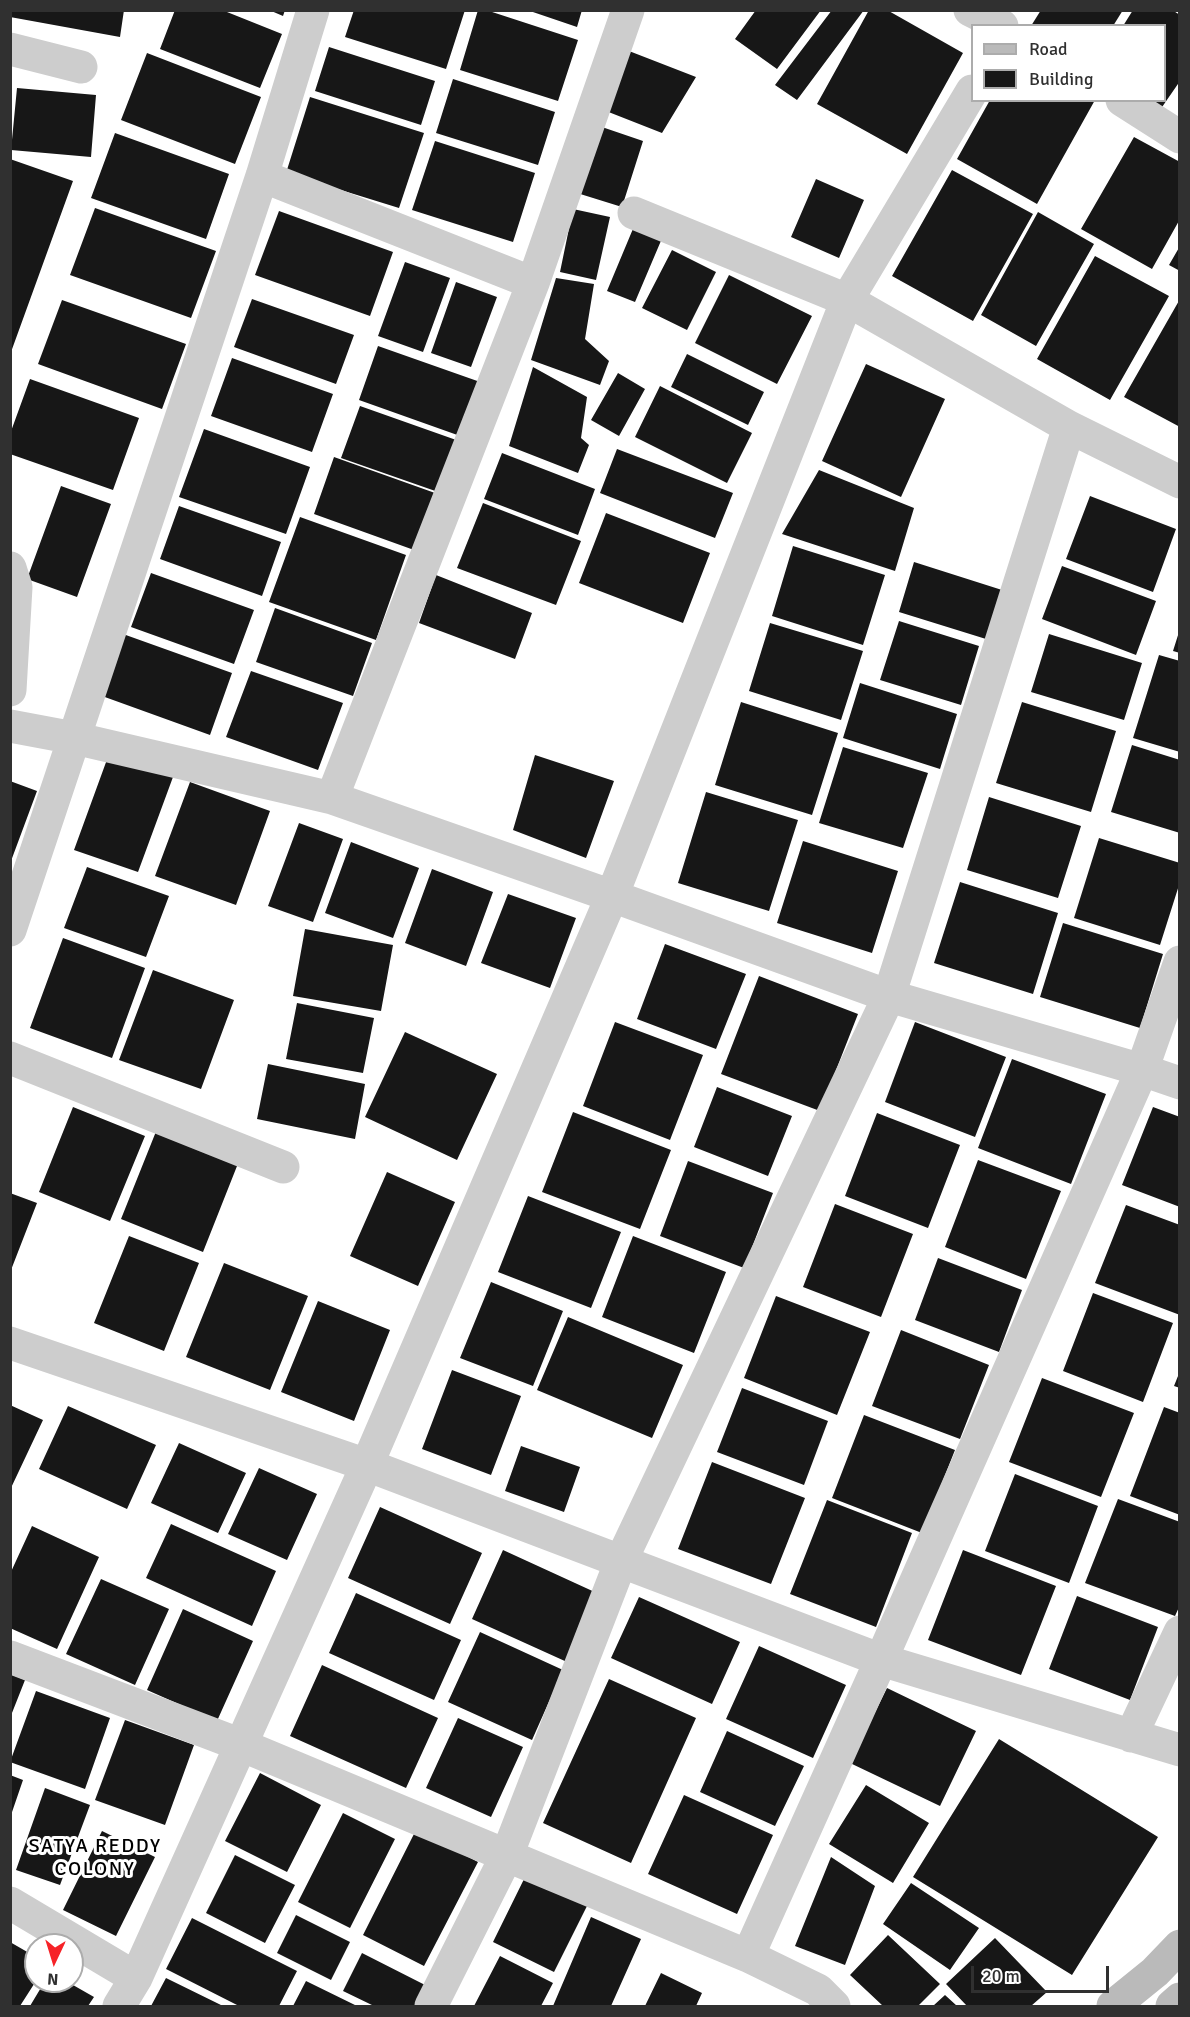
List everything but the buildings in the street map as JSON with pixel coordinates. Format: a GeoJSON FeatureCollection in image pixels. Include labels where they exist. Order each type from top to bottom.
{"type":"FeatureCollection","features":[{"type":"Feature","properties":{"kind":"main road"},"geometry":{"type":"LineString","coordinates":[[1113,2007],[1155,1972],[1179,1946]]}},
{"type":"Feature","properties":{"kind":"main road"},"geometry":{"type":"LineString","coordinates":[[1172,2007],[1179,2000]]}},
{"type":"Feature","properties":{"kind":"street"},"geometry":{"type":"LineString","coordinates":[[10,930],[262,176],[313,10]]}},
{"type":"Feature","properties":{"kind":"street"},"geometry":{"type":"LineString","coordinates":[[332,798],[533,283],[628,10]]}},
{"type":"Feature","properties":{"kind":"street"},"geometry":{"type":"LineString","coordinates":[[970,10],[998,24]]}},
{"type":"Feature","properties":{"kind":"street"},"geometry":{"type":"LineString","coordinates":[[1013,24],[1022,10]]}},
{"type":"Feature","properties":{"kind":"street"},"geometry":{"type":"LineString","coordinates":[[10,49],[81,66]]}},
{"type":"Feature","properties":{"kind":"street"},"geometry":{"type":"LineString","coordinates":[[119,2007],[136,1978],[367,1465],[612,896],[847,300],[971,93]]}},
{"type":"Feature","properties":{"kind":"street"},"geometry":{"type":"LineString","coordinates":[[1125,102],[1179,137]]}},
{"type":"Feature","properties":{"kind":"street"},"geometry":{"type":"LineString","coordinates":[[262,176],[533,283]]}},
{"type":"Feature","properties":{"kind":"street"},"geometry":{"type":"LineString","coordinates":[[634,213],[847,300],[1069,427],[1179,482]]}},
{"type":"Feature","properties":{"kind":"street"},"geometry":{"type":"LineString","coordinates":[[431,2007],[507,1855],[621,1561],[889,996],[1069,427]]}},
{"type":"Feature","properties":{"kind":"street"},"geometry":{"type":"LineString","coordinates":[[10,568],[16,587],[10,690]]}},
{"type":"Feature","properties":{"kind":"street"},"geometry":{"type":"LineString","coordinates":[[10,726],[74,738],[332,798],[889,996],[1142,1070],[1179,1083]]}},
{"type":"Feature","properties":{"kind":"street"},"geometry":{"type":"LineString","coordinates":[[748,1956],[1142,1070],[1179,962]]}},
{"type":"Feature","properties":{"kind":"street"},"geometry":{"type":"LineString","coordinates":[[10,1058],[283,1167]]}},
{"type":"Feature","properties":{"kind":"street"},"geometry":{"type":"LineString","coordinates":[[10,1343],[367,1465],[881,1660],[1179,1750]]}},
{"type":"Feature","properties":{"kind":"street"},"geometry":{"type":"LineString","coordinates":[[1131,1736],[1179,1632]]}},
{"type":"Feature","properties":{"kind":"street"},"geometry":{"type":"LineString","coordinates":[[10,1657],[241,1745],[748,1956],[818,1990],[834,2007]]}},
{"type":"Feature","properties":{"kind":"street"},"geometry":{"type":"LineString","coordinates":[[10,1903],[136,1978]]}},
{"type":"Feature","properties":{"kind":"district","name":"SATYA REDDY COLONY"},"geometry":{"type":"Point","coordinates":[95,1858]}}]}
